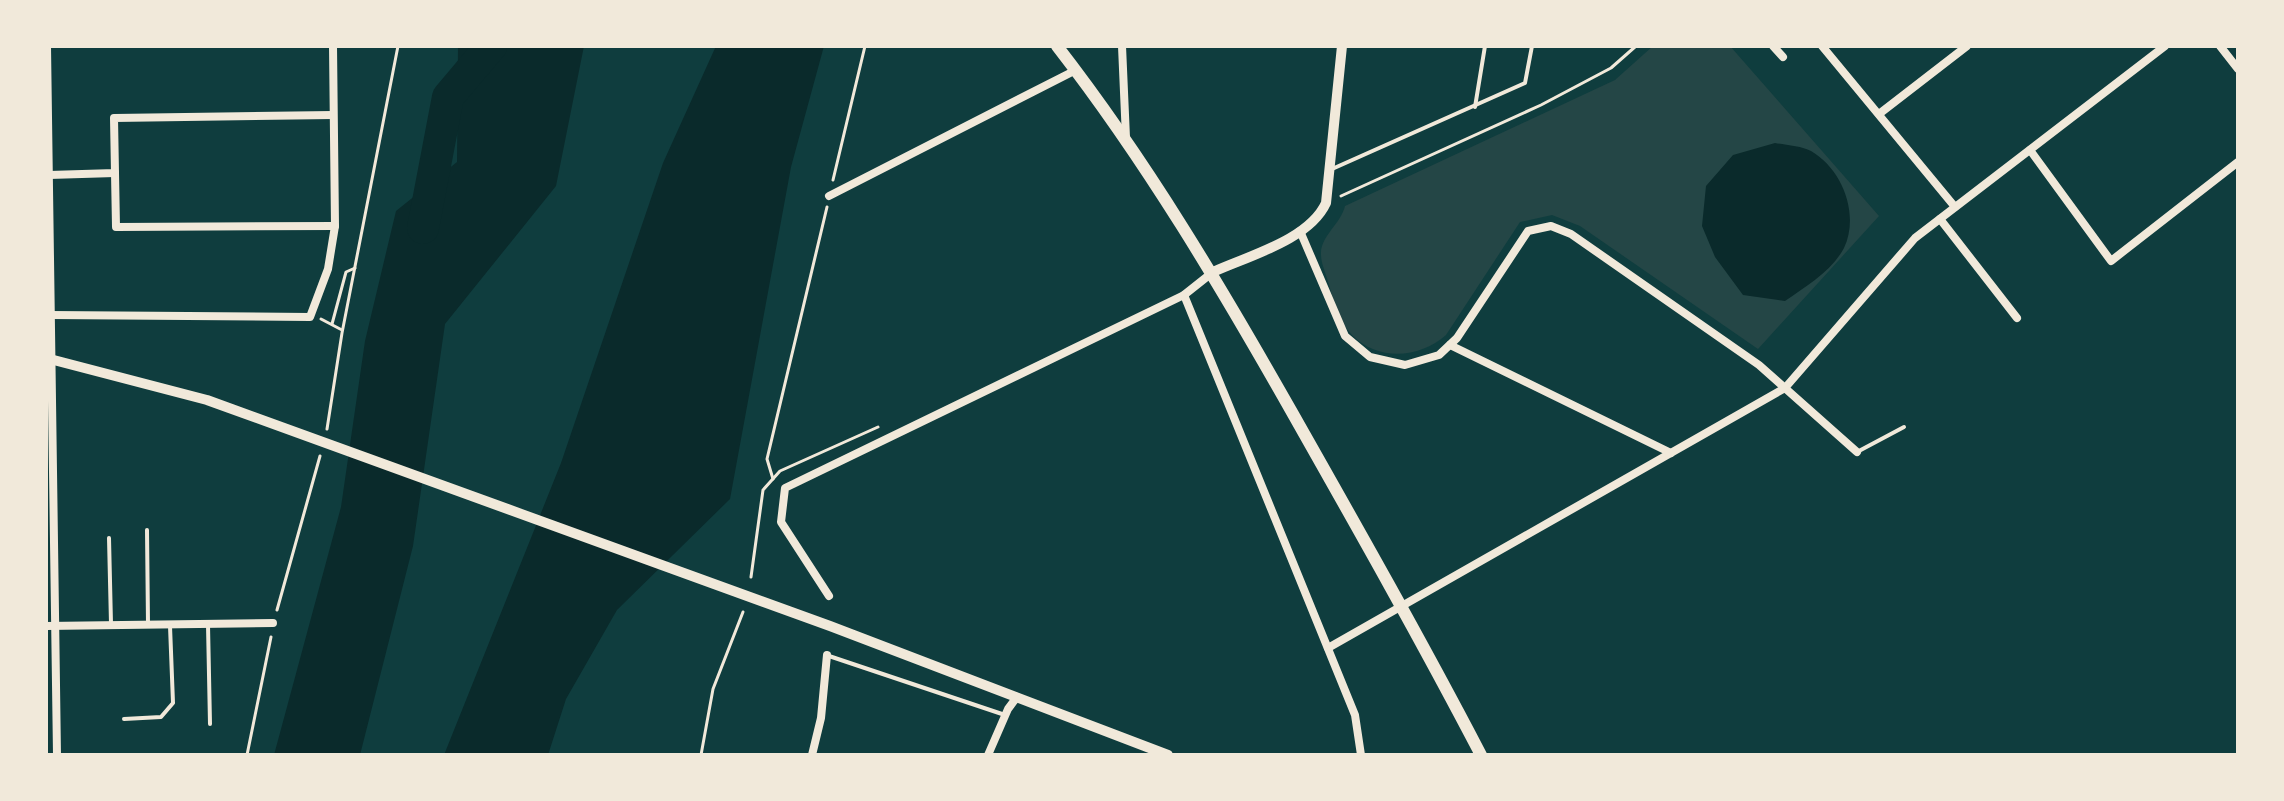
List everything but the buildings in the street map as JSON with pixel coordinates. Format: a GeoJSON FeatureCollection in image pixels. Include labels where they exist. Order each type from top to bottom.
{"type":"FeatureCollection","features":[{"type":"Feature","properties":{"kind":"main road"},"geometry":{"type":"LineString","coordinates":[[1057,46],[1126,138],[1213,272],[1404,608],[1481,755]]}},
{"type":"Feature","properties":{"kind":"street"},"geometry":{"type":"LineString","coordinates":[[47,46],[50,626],[57,755]]}},
{"type":"Feature","properties":{"kind":"street"},"geometry":{"type":"LineString","coordinates":[[50,315],[310,317],[328,269],[335,226],[333,46]]}},
{"type":"Feature","properties":{"kind":"street"},"geometry":{"type":"LineString","coordinates":[[1122,46],[1126,138]]}},
{"type":"Feature","properties":{"kind":"street"},"geometry":{"type":"LineString","coordinates":[[829,596],[781,522],[785,488],[1184,295],[1213,272],[1300,231],[1322,212],[1326,203],[1342,46]]}},
{"type":"Feature","properties":{"kind":"street"},"geometry":{"type":"LineString","coordinates":[[1773,46],[1783,57]]}},
{"type":"Feature","properties":{"kind":"street"},"geometry":{"type":"LineString","coordinates":[[1822,46],[1955,207]]}},
{"type":"Feature","properties":{"kind":"street"},"geometry":{"type":"LineString","coordinates":[[1879,114],[1967,46]]}},
{"type":"Feature","properties":{"kind":"street"},"geometry":{"type":"LineString","coordinates":[[1328,648],[1404,608],[1785,388],[1915,238],[2165,46]]}},
{"type":"Feature","properties":{"kind":"street"},"geometry":{"type":"LineString","coordinates":[[2220,46],[2238,69]]}},
{"type":"Feature","properties":{"kind":"street"},"geometry":{"type":"LineString","coordinates":[[829,196],[1076,70]]}},
{"type":"Feature","properties":{"kind":"street"},"geometry":{"type":"LineString","coordinates":[[333,115],[114,118],[116,227],[335,226]]}},
{"type":"Feature","properties":{"kind":"street"},"geometry":{"type":"LineString","coordinates":[[2030,150],[2111,261],[2238,162]]}},
{"type":"Feature","properties":{"kind":"street"},"geometry":{"type":"LineString","coordinates":[[49,175],[115,173]]}},
{"type":"Feature","properties":{"kind":"street"},"geometry":{"type":"LineString","coordinates":[[1940,219],[2017,318]]}},
{"type":"Feature","properties":{"kind":"street"},"geometry":{"type":"LineString","coordinates":[[1300,231],[1337,322],[1356,348],[1370,357],[1405,365],[1423,362],[1450,345],[1528,231],[1551,226],[1571,234],[1759,365],[1857,452]]}},
{"type":"Feature","properties":{"kind":"street"},"geometry":{"type":"LineString","coordinates":[[1184,295],[1355,715],[1361,755]]}},
{"type":"Feature","properties":{"kind":"street"},"geometry":{"type":"LineString","coordinates":[[1450,345],[1671,453]]}},
{"type":"Feature","properties":{"kind":"street"},"geometry":{"type":"LineString","coordinates":[[48,358],[207,400],[731,590],[1168,755]]}},
{"type":"Feature","properties":{"kind":"street"},"geometry":{"type":"LineString","coordinates":[[50,626],[273,623]]}},
{"type":"Feature","properties":{"kind":"street"},"geometry":{"type":"LineString","coordinates":[[812,755],[821,718],[827,655]]}},
{"type":"Feature","properties":{"kind":"street"},"geometry":{"type":"LineString","coordinates":[[988,755],[1005,715],[1017,697]]}},
{"type":"Feature","properties":{"kind":"lane"},"geometry":{"type":"LineString","coordinates":[[1475,107],[1485,46]]}},
{"type":"Feature","properties":{"kind":"lane"},"geometry":{"type":"LineString","coordinates":[[1330,170],[1525,83],[1532,46]]}},
{"type":"Feature","properties":{"kind":"lane"},"geometry":{"type":"LineString","coordinates":[[1857,452],[1904,427]]}},
{"type":"Feature","properties":{"kind":"lane"},"geometry":{"type":"LineString","coordinates":[[147,530],[148,624]]}},
{"type":"Feature","properties":{"kind":"lane"},"geometry":{"type":"LineString","coordinates":[[109,538],[111,624]]}},
{"type":"Feature","properties":{"kind":"lane"},"geometry":{"type":"LineString","coordinates":[[208,623],[210,724]]}},
{"type":"Feature","properties":{"kind":"lane"},"geometry":{"type":"LineString","coordinates":[[124,719],[161,717],[173,703],[170,624]]}},
{"type":"Feature","properties":{"kind":"lane"},"geometry":{"type":"LineString","coordinates":[[827,655],[1005,715]]}},
{"type":"Feature","properties":{"kind":"path"},"geometry":{"type":"LineString","coordinates":[[327,432],[342,330],[398,46]]}},
{"type":"Feature","properties":{"kind":"path"},"geometry":{"type":"LineString","coordinates":[[773,479],[767,459],[865,46]]}},
{"type":"Feature","properties":{"kind":"path"},"geometry":{"type":"LineString","coordinates":[[1326,203],[1541,105],[1611,68],[1636,46]]}},
{"type":"Feature","properties":{"kind":"path"},"geometry":{"type":"LineString","coordinates":[[332,324],[346,272],[355,268]]}},
{"type":"Feature","properties":{"kind":"path"},"geometry":{"type":"LineString","coordinates":[[310,317],[342,330]]}},
{"type":"Feature","properties":{"kind":"path"},"geometry":{"type":"LineString","coordinates":[[247,755],[273,623],[322,448]]}},
{"type":"Feature","properties":{"kind":"path"},"geometry":{"type":"LineString","coordinates":[[701,755],[713,689],[743,612]]}},
{"type":"Feature","properties":{"kind":"shaded area"},"geometry":{"type":"Polygon","coordinates":[[[458,46],[584,46],[556,186],[445,324],[413,546],[360,755],[274,755],[341,507],[365,341],[396,211],[457,162],[458,46]]]}},
{"type":"Feature","properties":{"kind":"shaded area"},"geometry":{"type":"Polygon","coordinates":[[[716,46],[824,46],[791,167],[730,499],[617,610],[566,699],[548,755],[444,755],[561,463],[663,163],[716,46]]]}},
{"type":"Feature","properties":{"kind":"shaded area"},"geometry":{"type":"Polygon","coordinates":[[[1653,46],[1730,46],[1879,216],[1758,349],[1580,226],[1552,215],[1520,222],[1446,335],[1436,343],[1412,352],[1387,353],[1374,350],[1352,335],[1338,312],[1321,255],[1324,242],[1345,206],[1615,80],[1653,46]]]}},
{"type":"Feature","properties":{"kind":"shaded area"},"geometry":{"type":"Polygon","coordinates":[[[1775,143],[1807,149],[1822,159],[1845,194],[1850,221],[1844,248],[1833,264],[1785,301],[1743,295],[1715,257],[1702,226],[1706,186],[1733,155],[1775,143]]]}},
{"type":"Feature","properties":{"kind":"waterway"},"geometry":{"type":"LineString","coordinates":[[423,228],[448,97],[491,46]]}}]}
